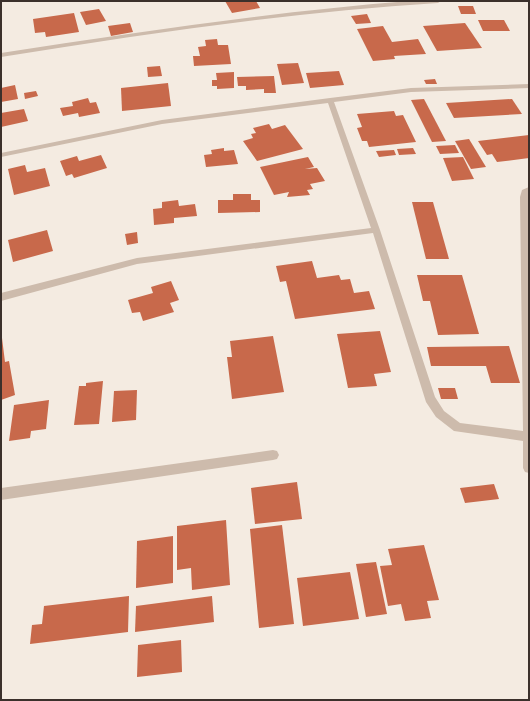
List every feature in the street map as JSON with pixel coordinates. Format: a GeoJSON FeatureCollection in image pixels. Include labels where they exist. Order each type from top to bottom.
{"type":"FeatureCollection","features":[{"type":"Feature","properties":{"kind":"street"},"geometry":{"type":"LineString","coordinates":[[1,55],[346,7],[438,1]]}},
{"type":"Feature","properties":{"kind":"street"},"geometry":{"type":"LineString","coordinates":[[1,155],[162,122],[330,100],[411,90],[529,86]]}},
{"type":"Feature","properties":{"kind":"street"},"geometry":{"type":"LineString","coordinates":[[330,100],[376,230],[430,399],[440,414],[458,428],[528,437]]}},
{"type":"Feature","properties":{"kind":"street"},"geometry":{"type":"LineString","coordinates":[[527,191],[529,468]]}},
{"type":"Feature","properties":{"kind":"street"},"geometry":{"type":"LineString","coordinates":[[1,297],[137,261],[376,230]]}},
{"type":"Feature","properties":{"kind":"street"},"geometry":{"type":"LineString","coordinates":[[1,494],[273,455]]}},
{"type":"Feature","properties":{"kind":"building"},"geometry":{"type":"Polygon","coordinates":[[[225,1],[256,1],[260,8],[232,13],[225,1]]]}},
{"type":"Feature","properties":{"kind":"building"},"geometry":{"type":"Polygon","coordinates":[[[458,6],[473,6],[476,14],[461,14],[458,6]]]}},
{"type":"Feature","properties":{"kind":"building"},"geometry":{"type":"Polygon","coordinates":[[[99,9],[106,21],[86,25],[80,12],[99,9]]]}},
{"type":"Feature","properties":{"kind":"building"},"geometry":{"type":"Polygon","coordinates":[[[74,13],[79,32],[46,37],[45,32],[35,33],[33,19],[74,13]]]}},
{"type":"Feature","properties":{"kind":"building"},"geometry":{"type":"Polygon","coordinates":[[[367,14],[371,23],[356,24],[351,16],[367,14]]]}},
{"type":"Feature","properties":{"kind":"building"},"geometry":{"type":"Polygon","coordinates":[[[478,20],[504,20],[510,31],[483,31],[478,20]]]}},
{"type":"Feature","properties":{"kind":"building"},"geometry":{"type":"Polygon","coordinates":[[[130,23],[133,32],[111,36],[108,26],[130,23]]]}},
{"type":"Feature","properties":{"kind":"building"},"geometry":{"type":"Polygon","coordinates":[[[465,23],[482,48],[437,51],[423,26],[465,23]]]}},
{"type":"Feature","properties":{"kind":"building"},"geometry":{"type":"Polygon","coordinates":[[[383,26],[392,42],[418,39],[426,54],[394,56],[395,59],[373,61],[357,29],[383,26]]]}},
{"type":"Feature","properties":{"kind":"building"},"geometry":{"type":"Polygon","coordinates":[[[217,39],[218,45],[228,45],[231,64],[194,66],[193,56],[200,56],[198,47],[206,46],[205,40],[217,39]]]}},
{"type":"Feature","properties":{"kind":"building"},"geometry":{"type":"Polygon","coordinates":[[[298,63],[304,83],[282,85],[277,64],[298,63]]]}},
{"type":"Feature","properties":{"kind":"building"},"geometry":{"type":"Polygon","coordinates":[[[160,66],[162,76],[148,77],[147,67],[160,66]]]}},
{"type":"Feature","properties":{"kind":"building"},"geometry":{"type":"Polygon","coordinates":[[[339,71],[344,85],[310,88],[306,73],[339,71]]]}},
{"type":"Feature","properties":{"kind":"building"},"geometry":{"type":"Polygon","coordinates":[[[234,72],[234,88],[217,89],[217,86],[212,86],[212,80],[217,80],[216,73],[234,72]]]}},
{"type":"Feature","properties":{"kind":"building"},"geometry":{"type":"Polygon","coordinates":[[[274,76],[276,93],[264,93],[264,89],[246,90],[246,86],[238,86],[237,77],[274,76]]]}},
{"type":"Feature","properties":{"kind":"building"},"geometry":{"type":"Polygon","coordinates":[[[435,79],[437,84],[426,84],[424,80],[435,79]]]}},
{"type":"Feature","properties":{"kind":"building"},"geometry":{"type":"Polygon","coordinates":[[[168,83],[171,106],[122,111],[121,88],[168,83]]]}},
{"type":"Feature","properties":{"kind":"building"},"geometry":{"type":"Polygon","coordinates":[[[15,85],[18,99],[1,102],[1,88],[15,85]]]}},
{"type":"Feature","properties":{"kind":"building"},"geometry":{"type":"Polygon","coordinates":[[[36,91],[38,96],[25,99],[24,93],[36,91]]]}},
{"type":"Feature","properties":{"kind":"building"},"geometry":{"type":"Polygon","coordinates":[[[88,98],[90,103],[96,102],[100,113],[79,117],[78,113],[63,116],[60,108],[73,106],[72,102],[88,98]]]}},
{"type":"Feature","properties":{"kind":"building"},"geometry":{"type":"Polygon","coordinates":[[[424,99],[446,141],[432,142],[411,100],[424,99]]]}},
{"type":"Feature","properties":{"kind":"building"},"geometry":{"type":"Polygon","coordinates":[[[512,99],[522,114],[454,118],[446,103],[512,99]]]}},
{"type":"Feature","properties":{"kind":"building"},"geometry":{"type":"Polygon","coordinates":[[[24,109],[28,121],[1,127],[1,113],[24,109]]]}},
{"type":"Feature","properties":{"kind":"building"},"geometry":{"type":"Polygon","coordinates":[[[394,111],[396,116],[403,115],[416,142],[369,147],[367,141],[362,141],[357,128],[362,127],[357,114],[394,111]]]}},
{"type":"Feature","properties":{"kind":"building"},"geometry":{"type":"Polygon","coordinates":[[[269,124],[272,129],[285,125],[303,149],[257,161],[243,141],[253,138],[251,134],[256,133],[253,128],[269,124]]]}},
{"type":"Feature","properties":{"kind":"building"},"geometry":{"type":"Polygon","coordinates":[[[529,135],[529,158],[497,162],[492,154],[487,155],[478,141],[529,135]]]}},
{"type":"Feature","properties":{"kind":"building"},"geometry":{"type":"Polygon","coordinates":[[[469,139],[486,167],[471,169],[455,141],[469,139]]]}},
{"type":"Feature","properties":{"kind":"building"},"geometry":{"type":"Polygon","coordinates":[[[455,145],[459,153],[440,154],[436,146],[455,145]]]}},
{"type":"Feature","properties":{"kind":"building"},"geometry":{"type":"Polygon","coordinates":[[[224,148],[224,151],[234,150],[238,164],[206,167],[204,155],[212,154],[211,150],[224,148]]]}},
{"type":"Feature","properties":{"kind":"building"},"geometry":{"type":"Polygon","coordinates":[[[413,148],[416,154],[399,155],[397,149],[413,148]]]}},
{"type":"Feature","properties":{"kind":"building"},"geometry":{"type":"Polygon","coordinates":[[[394,150],[396,155],[379,157],[376,151],[394,150]]]}},
{"type":"Feature","properties":{"kind":"building"},"geometry":{"type":"Polygon","coordinates":[[[101,155],[107,168],[74,178],[72,174],[66,176],[60,161],[77,156],[79,161],[101,155]]]}},
{"type":"Feature","properties":{"kind":"building"},"geometry":{"type":"Polygon","coordinates":[[[308,157],[314,167],[305,169],[317,168],[325,181],[310,184],[313,189],[307,190],[310,195],[287,197],[289,192],[274,195],[260,167],[308,157]]]}},
{"type":"Feature","properties":{"kind":"building"},"geometry":{"type":"Polygon","coordinates":[[[463,157],[474,179],[452,181],[443,158],[463,157]]]}},
{"type":"Feature","properties":{"kind":"building"},"geometry":{"type":"Polygon","coordinates":[[[25,165],[27,172],[45,168],[50,186],[14,195],[8,169],[25,165]]]}},
{"type":"Feature","properties":{"kind":"building"},"geometry":{"type":"Polygon","coordinates":[[[233,194],[251,194],[251,200],[260,200],[260,212],[218,213],[218,200],[233,200],[233,194]]]}},
{"type":"Feature","properties":{"kind":"building"},"geometry":{"type":"Polygon","coordinates":[[[178,200],[179,206],[195,204],[197,216],[174,218],[174,223],[154,225],[153,209],[162,208],[162,202],[178,200]]]}},
{"type":"Feature","properties":{"kind":"building"},"geometry":{"type":"Polygon","coordinates":[[[412,202],[433,202],[449,259],[426,259],[412,202]]]}},
{"type":"Feature","properties":{"kind":"building"},"geometry":{"type":"Polygon","coordinates":[[[47,230],[53,251],[13,262],[8,240],[47,230]]]}},
{"type":"Feature","properties":{"kind":"building"},"geometry":{"type":"Polygon","coordinates":[[[137,232],[138,243],[127,245],[125,234],[137,232]]]}},
{"type":"Feature","properties":{"kind":"building"},"geometry":{"type":"Polygon","coordinates":[[[312,261],[317,278],[339,275],[341,280],[350,279],[354,293],[369,291],[375,309],[295,319],[286,281],[280,282],[276,266],[312,261]]]}},
{"type":"Feature","properties":{"kind":"building"},"geometry":{"type":"Polygon","coordinates":[[[417,275],[462,275],[479,334],[438,335],[430,301],[423,301],[417,275]]]}},
{"type":"Feature","properties":{"kind":"building"},"geometry":{"type":"Polygon","coordinates":[[[171,281],[179,300],[170,303],[174,312],[143,321],[140,312],[132,313],[128,300],[153,293],[151,287],[171,281]]]}},
{"type":"Feature","properties":{"kind":"building"},"geometry":{"type":"Polygon","coordinates":[[[380,331],[391,372],[374,374],[377,386],[348,388],[337,334],[380,331]]]}},
{"type":"Feature","properties":{"kind":"building"},"geometry":{"type":"Polygon","coordinates":[[[273,336],[284,392],[232,399],[227,357],[232,357],[230,341],[273,336]]]}},
{"type":"Feature","properties":{"kind":"building"},"geometry":{"type":"Polygon","coordinates":[[[2,338],[5,362],[9,361],[15,395],[1,400],[2,338]]]}},
{"type":"Feature","properties":{"kind":"building"},"geometry":{"type":"Polygon","coordinates":[[[509,346],[520,383],[491,383],[486,366],[431,366],[427,347],[509,346]]]}},
{"type":"Feature","properties":{"kind":"building"},"geometry":{"type":"Polygon","coordinates":[[[103,381],[99,424],[74,425],[79,386],[86,386],[86,383],[103,381]]]}},
{"type":"Feature","properties":{"kind":"building"},"geometry":{"type":"Polygon","coordinates":[[[438,388],[455,388],[458,399],[441,399],[438,388]]]}},
{"type":"Feature","properties":{"kind":"building"},"geometry":{"type":"Polygon","coordinates":[[[137,390],[136,420],[112,422],[114,391],[137,390]]]}},
{"type":"Feature","properties":{"kind":"building"},"geometry":{"type":"Polygon","coordinates":[[[49,400],[46,429],[31,431],[30,438],[9,441],[14,405],[49,400]]]}},
{"type":"Feature","properties":{"kind":"building"},"geometry":{"type":"Polygon","coordinates":[[[297,482],[302,519],[255,524],[251,488],[297,482]]]}},
{"type":"Feature","properties":{"kind":"building"},"geometry":{"type":"Polygon","coordinates":[[[494,484],[499,499],[465,503],[460,488],[494,484]]]}},
{"type":"Feature","properties":{"kind":"building"},"geometry":{"type":"Polygon","coordinates":[[[226,520],[230,585],[192,590],[191,568],[177,570],[177,526],[226,520]]]}},
{"type":"Feature","properties":{"kind":"building"},"geometry":{"type":"Polygon","coordinates":[[[282,525],[294,624],[259,628],[250,529],[282,525]]]}},
{"type":"Feature","properties":{"kind":"building"},"geometry":{"type":"Polygon","coordinates":[[[173,536],[173,583],[136,588],[137,541],[173,536]]]}},
{"type":"Feature","properties":{"kind":"building"},"geometry":{"type":"Polygon","coordinates":[[[424,545],[439,600],[427,601],[431,618],[405,621],[401,604],[388,606],[380,566],[392,565],[388,549],[424,545]]]}},
{"type":"Feature","properties":{"kind":"building"},"geometry":{"type":"Polygon","coordinates":[[[376,562],[387,614],[366,617],[356,564],[376,562]]]}},
{"type":"Feature","properties":{"kind":"building"},"geometry":{"type":"Polygon","coordinates":[[[350,572],[359,619],[303,626],[297,578],[350,572]]]}},
{"type":"Feature","properties":{"kind":"building"},"geometry":{"type":"Polygon","coordinates":[[[129,596],[128,632],[30,644],[32,625],[42,624],[44,606],[129,596]]]}},
{"type":"Feature","properties":{"kind":"building"},"geometry":{"type":"Polygon","coordinates":[[[212,596],[214,622],[135,632],[136,606],[212,596]]]}},
{"type":"Feature","properties":{"kind":"building"},"geometry":{"type":"Polygon","coordinates":[[[181,640],[182,672],[137,677],[138,645],[181,640]]]}}]}
